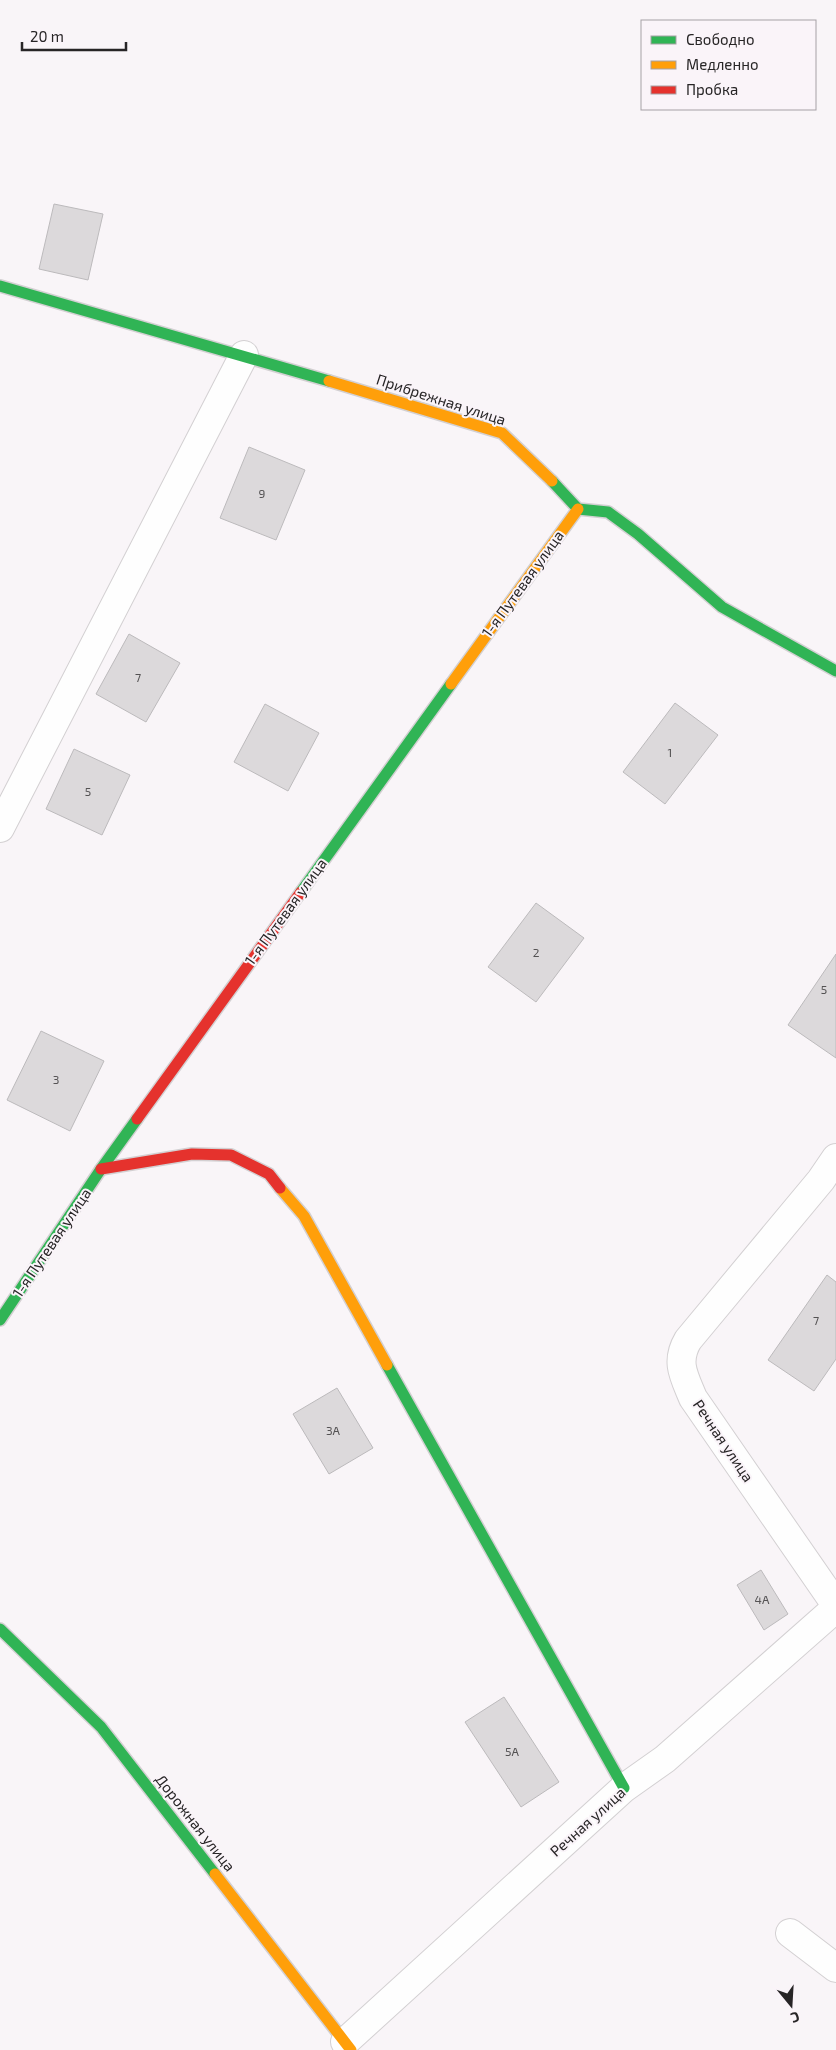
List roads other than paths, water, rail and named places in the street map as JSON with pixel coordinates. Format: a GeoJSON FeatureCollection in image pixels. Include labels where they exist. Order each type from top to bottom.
{"type":"FeatureCollection","features":[{"type":"Feature","properties":{"kind":"street","name":"Прибрежная улица"},"geometry":{"type":"LineString","coordinates":[[0,286],[244,355],[502,433],[578,509]]}},
{"type":"Feature","properties":{"kind":"street"},"geometry":{"type":"LineString","coordinates":[[0,828],[244,355]]}},
{"type":"Feature","properties":{"kind":"street"},"geometry":{"type":"LineString","coordinates":[[578,509],[608,512],[638,534],[722,607],[836,671]]}},
{"type":"Feature","properties":{"kind":"street","name":"1-я Путевая улица"},"geometry":{"type":"LineString","coordinates":[[0,1320],[101,1169],[578,509]]}},
{"type":"Feature","properties":{"kind":"street"},"geometry":{"type":"LineString","coordinates":[[101,1169],[202,1154],[231,1156],[269,1174],[304,1216],[624,1788]]}},
{"type":"Feature","properties":{"kind":"street","name":"Речная улица"},"geometry":{"type":"LineString","coordinates":[[348,2046],[624,1788],[665,1759],[836,1607],[693,1398],[682,1370],[681,1352],[688,1340],[821,1180],[836,1158]]}},
{"type":"Feature","properties":{"kind":"street","name":"Дорожная улица"},"geometry":{"type":"LineString","coordinates":[[0,1628],[101,1727],[348,2046]]}},
{"type":"Feature","properties":{"kind":"street"},"geometry":{"type":"LineString","coordinates":[[790,1933],[836,1968]]}}]}
